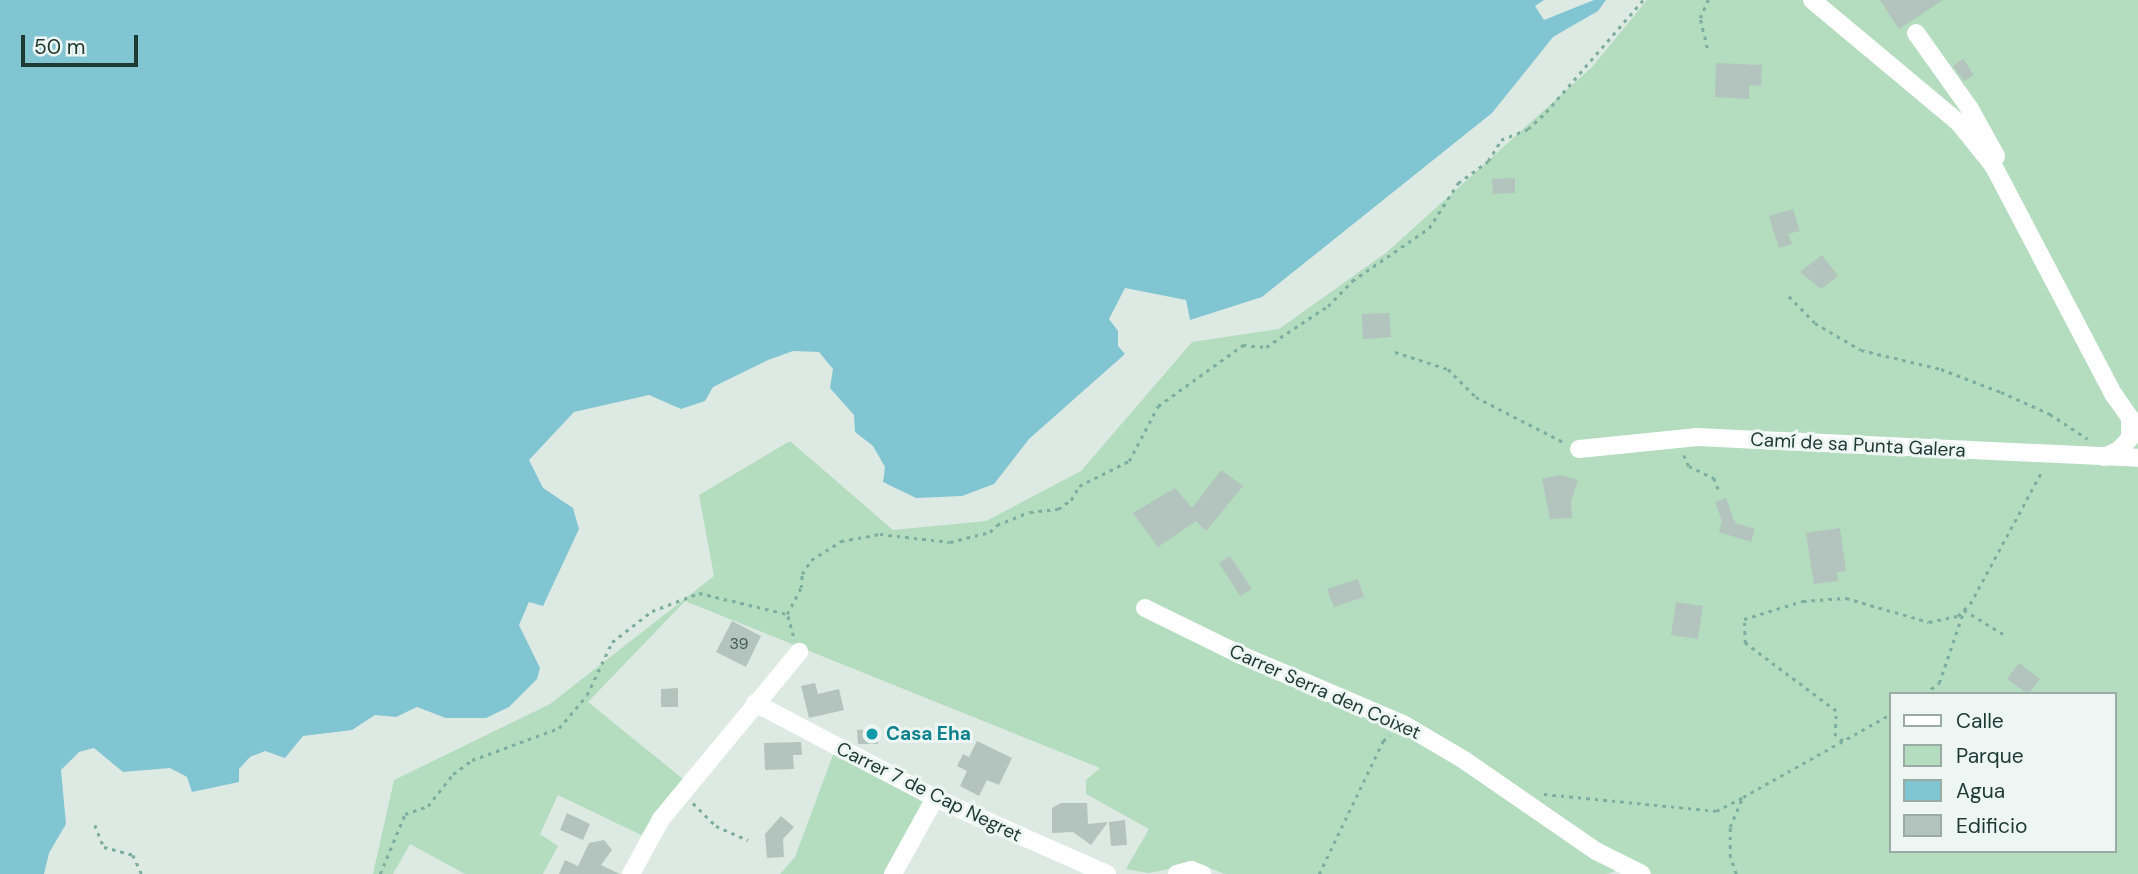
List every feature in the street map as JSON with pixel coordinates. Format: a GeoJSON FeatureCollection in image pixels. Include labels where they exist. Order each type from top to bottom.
{"type":"FeatureCollection","features":[{"type":"Feature","properties":{"kind":"street"},"geometry":{"type":"LineString","coordinates":[[1812,0],[1959,123],[1993,165],[2134,424],[2130,438],[2108,455]]}},
{"type":"Feature","properties":{"kind":"street"},"geometry":{"type":"LineString","coordinates":[[1916,33],[1970,108],[2017,192],[2018,215]]}},
{"type":"Feature","properties":{"kind":"street","name":"Camí de sa Punta Galera"},"geometry":{"type":"LineString","coordinates":[[1579,449],[1678,439],[2138,458]]}},
{"type":"Feature","properties":{"kind":"street","name":"Carrer Serra den Coixet"},"geometry":{"type":"LineString","coordinates":[[1145,608],[1241,655],[1403,724],[1510,792],[1595,851],[1642,874]]}},
{"type":"Feature","properties":{"kind":"street"},"geometry":{"type":"LineString","coordinates":[[631,874],[661,819],[799,652]]}},
{"type":"Feature","properties":{"kind":"street","name":"Carrer 7 de Cap Negret"},"geometry":{"type":"LineString","coordinates":[[755,703],[935,798],[1107,874]]}},
{"type":"Feature","properties":{"kind":"street"},"geometry":{"type":"LineString","coordinates":[[892,874],[935,798]]}},
{"type":"Feature","properties":{"kind":"street"},"geometry":{"type":"LineString","coordinates":[[1177,874],[1191,870],[1202,874]]}},
{"type":"Feature","properties":{"kind":"path"},"geometry":{"type":"LineString","coordinates":[[799,652],[787,614],[811,560],[841,541],[880,534],[950,542],[990,532],[1030,512],[1058,509],[1071,500],[1079,486],[1129,461],[1158,405],[1243,345],[1266,347],[1328,306],[1352,282],[1429,228],[1458,183],[1488,161],[1501,140],[1528,129],[1546,112],[1643,0]]}},
{"type":"Feature","properties":{"kind":"path"},"geometry":{"type":"LineString","coordinates":[[1707,48],[1700,18],[1708,0]]}},
{"type":"Feature","properties":{"kind":"path"},"geometry":{"type":"LineString","coordinates":[[1789,296],[1815,323],[1861,349],[1941,369],[2001,392],[2050,414],[2108,455]]}},
{"type":"Feature","properties":{"kind":"path"},"geometry":{"type":"LineString","coordinates":[[1395,352],[1448,369],[1476,397],[1528,428],[1579,449]]}},
{"type":"Feature","properties":{"kind":"path"},"geometry":{"type":"LineString","coordinates":[[1678,439],[1689,466],[1714,478],[1719,491]]}},
{"type":"Feature","properties":{"kind":"path"},"geometry":{"type":"LineString","coordinates":[[1927,692],[1939,683],[1964,610],[2051,454]]}},
{"type":"Feature","properties":{"kind":"path"},"geometry":{"type":"LineString","coordinates":[[380,874],[405,814],[428,806],[453,774],[472,760],[559,728],[587,695],[607,649],[652,611],[699,593],[787,614]]}},
{"type":"Feature","properties":{"kind":"path"},"geometry":{"type":"LineString","coordinates":[[1843,741],[1835,736],[1836,711],[1745,643],[1744,619],[1803,601],[1846,598],[1929,622],[1958,616],[1964,610]]}},
{"type":"Feature","properties":{"kind":"path"},"geometry":{"type":"LineString","coordinates":[[1964,610],[2003,634]]}},
{"type":"Feature","properties":{"kind":"path"},"geometry":{"type":"LineString","coordinates":[[1510,792],[1664,802],[1716,811],[1890,715]]}},
{"type":"Feature","properties":{"kind":"path"},"geometry":{"type":"LineString","coordinates":[[1319,874],[1382,741],[1403,724]]}},
{"type":"Feature","properties":{"kind":"path"},"geometry":{"type":"LineString","coordinates":[[687,787],[695,808],[716,826],[748,840]]}},
{"type":"Feature","properties":{"kind":"path"},"geometry":{"type":"LineString","coordinates":[[1736,874],[1730,857],[1730,827],[1743,797]]}},
{"type":"Feature","properties":{"kind":"path"},"geometry":{"type":"LineString","coordinates":[[95,825],[104,847],[133,855],[142,874]]}},
{"type":"Feature","properties":{"kind":"green space"},"geometry":{"type":"Polygon","coordinates":[[[1647,0],[2138,0],[2138,874],[1635,874],[1624,868],[1607,874],[1225,874],[1197,863],[1149,873],[1126,869],[1149,829],[1086,794],[1086,780],[1100,768],[685,601],[588,702],[683,779],[641,835],[558,795],[540,834],[558,846],[543,874],[465,874],[410,844],[393,874],[373,874],[394,780],[550,704],[714,576],[699,495],[790,441],[893,530],[986,521],[1081,471],[1192,342],[1279,329],[1387,252],[1592,67],[1647,0]]]}},
{"type":"Feature","properties":{"kind":"green space"},"geometry":{"type":"Polygon","coordinates":[[[834,752],[926,798],[884,874],[780,874],[795,857],[834,752]]]}},
{"type":"Feature","properties":{"kind":"water"},"geometry":{"type":"Polygon","coordinates":[[[0,0],[1544,0],[1535,6],[1544,20],[1594,0],[1606,0],[1598,11],[1553,37],[1492,113],[1262,297],[1190,320],[1186,300],[1125,288],[1109,319],[1118,331],[1118,346],[1125,354],[1029,439],[994,484],[962,496],[916,498],[883,482],[885,467],[873,446],[855,432],[854,415],[830,388],[833,369],[819,352],[793,351],[768,360],[713,387],[705,401],[681,409],[649,395],[574,412],[529,460],[543,488],[573,508],[579,529],[543,606],[529,602],[519,625],[540,668],[537,679],[509,707],[486,718],[446,718],[417,707],[396,717],[375,715],[352,730],[303,736],[285,758],[265,751],[250,757],[239,769],[239,782],[192,792],[187,777],[170,768],[123,772],[94,748],[79,752],[61,770],[66,824],[49,853],[44,874],[0,874],[0,0]]]}},
{"type":"Feature","properties":{"kind":"building"},"geometry":{"type":"Polygon","coordinates":[[[1880,0],[1943,0],[1899,29],[1880,0]]]}},
{"type":"Feature","properties":{"kind":"building"},"geometry":{"type":"Polygon","coordinates":[[[1963,59],[1974,75],[1964,81],[1953,66],[1963,59]]]}},
{"type":"Feature","properties":{"kind":"building"},"geometry":{"type":"Polygon","coordinates":[[[1716,63],[1762,65],[1761,86],[1749,85],[1749,99],[1715,97],[1716,63]]]}},
{"type":"Feature","properties":{"kind":"building"},"geometry":{"type":"Polygon","coordinates":[[[1515,178],[1515,193],[1493,194],[1492,179],[1515,178]]]}},
{"type":"Feature","properties":{"kind":"building"},"geometry":{"type":"Polygon","coordinates":[[[1793,209],[1800,231],[1788,234],[1792,244],[1779,248],[1769,216],[1793,209]]]}},
{"type":"Feature","properties":{"kind":"building"},"geometry":{"type":"Polygon","coordinates":[[[1822,255],[1838,276],[1821,289],[1800,272],[1822,255]]]}},
{"type":"Feature","properties":{"kind":"building"},"geometry":{"type":"Polygon","coordinates":[[[1389,313],[1391,337],[1363,339],[1362,314],[1389,313]]]}},
{"type":"Feature","properties":{"kind":"building"},"geometry":{"type":"Polygon","coordinates":[[[1221,470],[1243,486],[1206,531],[1196,521],[1158,547],[1133,513],[1175,488],[1192,508],[1221,470]]]}},
{"type":"Feature","properties":{"kind":"building"},"geometry":{"type":"Polygon","coordinates":[[[1560,475],[1578,480],[1571,502],[1572,518],[1550,519],[1542,479],[1560,475]]]}},
{"type":"Feature","properties":{"kind":"building"},"geometry":{"type":"Polygon","coordinates":[[[1726,498],[1735,523],[1755,529],[1751,542],[1719,532],[1722,521],[1715,502],[1726,498]]]}},
{"type":"Feature","properties":{"kind":"building"},"geometry":{"type":"Polygon","coordinates":[[[1840,528],[1846,571],[1837,572],[1838,581],[1814,584],[1806,533],[1840,528]]]}},
{"type":"Feature","properties":{"kind":"building"},"geometry":{"type":"Polygon","coordinates":[[[1230,556],[1252,589],[1240,596],[1219,563],[1230,556]]]}},
{"type":"Feature","properties":{"kind":"building"},"geometry":{"type":"Polygon","coordinates":[[[1358,579],[1364,597],[1334,607],[1327,589],[1358,579]]]}},
{"type":"Feature","properties":{"kind":"building"},"geometry":{"type":"Polygon","coordinates":[[[1676,602],[1703,606],[1698,639],[1671,635],[1676,602]]]}},
{"type":"Feature","properties":{"kind":"building"},"geometry":{"type":"Polygon","coordinates":[[[732,621],[761,636],[746,667],[716,652],[732,621]]]}},
{"type":"Feature","properties":{"kind":"building"},"geometry":{"type":"Polygon","coordinates":[[[2019,663],[2040,679],[2030,692],[2025,692],[2007,679],[2019,663]]]}},
{"type":"Feature","properties":{"kind":"building"},"geometry":{"type":"Polygon","coordinates":[[[815,683],[818,694],[839,689],[844,710],[809,718],[801,686],[815,683]]]}},
{"type":"Feature","properties":{"kind":"building"},"geometry":{"type":"Polygon","coordinates":[[[678,688],[678,707],[661,707],[661,689],[678,688]]]}},
{"type":"Feature","properties":{"kind":"building","name":"Casa Eha"},"geometry":{"type":"Polygon","coordinates":[[[877,729],[878,744],[858,744],[857,730],[877,729]]]}},
{"type":"Feature","properties":{"kind":"building"},"geometry":{"type":"Polygon","coordinates":[[[977,741],[1012,758],[999,785],[987,780],[979,796],[960,786],[967,771],[957,766],[963,754],[969,757],[977,741]]]}},
{"type":"Feature","properties":{"kind":"building"},"geometry":{"type":"Polygon","coordinates":[[[801,742],[802,755],[793,755],[794,769],[765,770],[764,743],[801,742]]]}},
{"type":"Feature","properties":{"kind":"building"},"geometry":{"type":"Polygon","coordinates":[[[1061,803],[1087,803],[1088,824],[1108,822],[1091,845],[1073,832],[1052,833],[1052,808],[1061,803]]]}},
{"type":"Feature","properties":{"kind":"building"},"geometry":{"type":"Polygon","coordinates":[[[567,813],[590,824],[583,840],[560,830],[567,813]]]}},
{"type":"Feature","properties":{"kind":"building"},"geometry":{"type":"Polygon","coordinates":[[[781,816],[794,827],[783,839],[784,857],[767,858],[765,834],[781,816]]]}},
{"type":"Feature","properties":{"kind":"building"},"geometry":{"type":"Polygon","coordinates":[[[1125,820],[1127,845],[1111,846],[1109,822],[1125,820]]]}},
{"type":"Feature","properties":{"kind":"building"},"geometry":{"type":"Polygon","coordinates":[[[604,840],[612,850],[601,865],[620,874],[559,874],[565,860],[578,866],[589,843],[604,840]]]}},
{"type":"Feature","properties":{"kind":"place","name":"Casa Eha"},"geometry":{"type":"Point","coordinates":[872,734]}}]}
